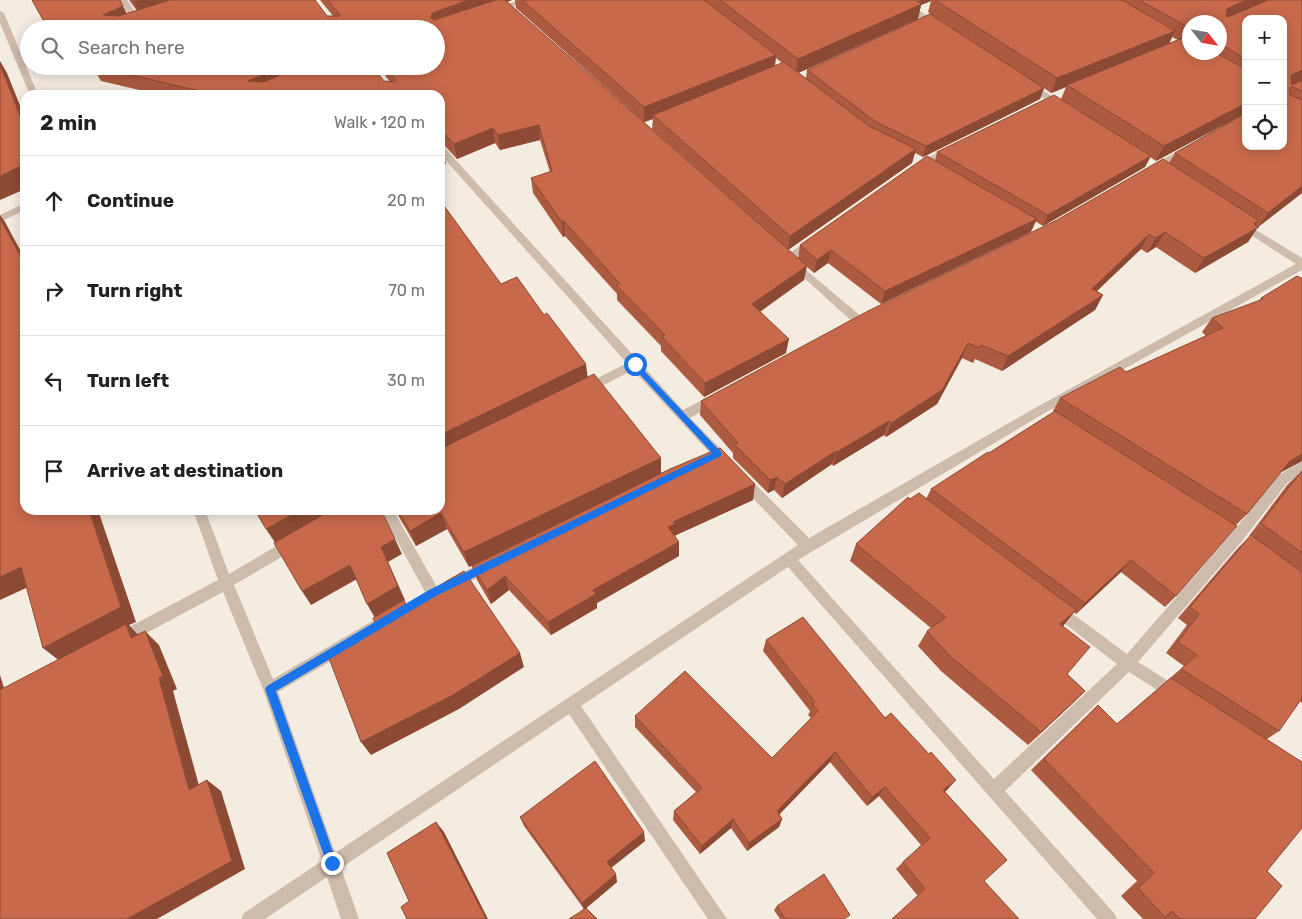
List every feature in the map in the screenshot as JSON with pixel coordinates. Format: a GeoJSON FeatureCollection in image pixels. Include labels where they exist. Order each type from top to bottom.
{"type":"FeatureCollection","features":[{"type":"Feature","properties":{"kind":"street"},"geometry":{"type":"LineString","coordinates":[[123,0],[133,20]]}},
{"type":"Feature","properties":{"kind":"street"},"geometry":{"type":"LineString","coordinates":[[490,13],[511,10],[526,0]]}},
{"type":"Feature","properties":{"kind":"street"},"geometry":{"type":"LineString","coordinates":[[899,0],[921,11],[928,19],[944,30]]}},
{"type":"Feature","properties":{"kind":"street"},"geometry":{"type":"LineString","coordinates":[[0,13],[19,58]]}},
{"type":"Feature","properties":{"kind":"street"},"geometry":{"type":"LineString","coordinates":[[919,23],[928,19]]}},
{"type":"Feature","properties":{"kind":"street"},"geometry":{"type":"LineString","coordinates":[[26,75],[32,90]]}},
{"type":"Feature","properties":{"kind":"street"},"geometry":{"type":"LineString","coordinates":[[1017,77],[1066,109]]}},
{"type":"Feature","properties":{"kind":"street"},"geometry":{"type":"LineString","coordinates":[[1152,168],[1196,144]]}},
{"type":"Feature","properties":{"kind":"street"},"geometry":{"type":"LineString","coordinates":[[907,174],[923,163],[956,146]]}},
{"type":"Feature","properties":{"kind":"street"},"geometry":{"type":"LineString","coordinates":[[445,154],[635,364],[714,456],[808,546]]}},
{"type":"Feature","properties":{"kind":"street"},"geometry":{"type":"LineString","coordinates":[[0,219],[20,209]]}},
{"type":"Feature","properties":{"kind":"street"},"geometry":{"type":"LineString","coordinates":[[250,919],[808,546],[1039,411],[1302,264],[1228,215]]}},
{"type":"Feature","properties":{"kind":"street"},"geometry":{"type":"LineString","coordinates":[[819,235],[783,254],[859,321]]}},
{"type":"Feature","properties":{"kind":"street"},"geometry":{"type":"LineString","coordinates":[[1283,274],[1296,282]]}},
{"type":"Feature","properties":{"kind":"street"},"geometry":{"type":"LineString","coordinates":[[573,395],[635,364]]}},
{"type":"Feature","properties":{"kind":"street"},"geometry":{"type":"LineString","coordinates":[[682,417],[724,394]]}},
{"type":"Feature","properties":{"kind":"street"},"geometry":{"type":"LineString","coordinates":[[1039,411],[1055,421]]}},
{"type":"Feature","properties":{"kind":"street"},"geometry":{"type":"LineString","coordinates":[[993,791],[1128,663],[1237,537],[1284,479],[1302,466]]}},
{"type":"Feature","properties":{"kind":"street"},"geometry":{"type":"LineString","coordinates":[[900,493],[915,504]]}},
{"type":"Feature","properties":{"kind":"street"},"geometry":{"type":"LineString","coordinates":[[200,515],[270,689],[350,919]]}},
{"type":"Feature","properties":{"kind":"street"},"geometry":{"type":"LineString","coordinates":[[388,515],[428,596],[504,558]]}},
{"type":"Feature","properties":{"kind":"street"},"geometry":{"type":"LineString","coordinates":[[104,648],[226,583],[308,534]]}},
{"type":"Feature","properties":{"kind":"street"},"geometry":{"type":"LineString","coordinates":[[789,559],[1108,919]]}},
{"type":"Feature","properties":{"kind":"street"},"geometry":{"type":"LineString","coordinates":[[1041,598],[1128,663],[1186,701]]}},
{"type":"Feature","properties":{"kind":"street"},"geometry":{"type":"LineString","coordinates":[[270,689],[398,613]]}},
{"type":"Feature","properties":{"kind":"street"},"geometry":{"type":"LineString","coordinates":[[571,704],[718,919]]}},
{"type":"Feature","properties":{"kind":"building"},"geometry":{"type":"Polygon","coordinates":[[[32,0],[120,0],[123,6],[103,15],[119,16],[170,0],[315,0],[327,16],[338,16],[340,15],[328,0],[469,0],[432,13],[431,18],[434,20],[43,20],[32,0]]]}},
{"type":"Feature","properties":{"kind":"building"},"geometry":{"type":"Polygon","coordinates":[[[496,0],[505,0],[807,266],[752,304],[789,339],[705,383],[662,337],[665,335],[616,285],[620,284],[564,221],[562,222],[531,178],[552,171],[539,125],[498,135],[493,128],[454,144],[445,134],[445,90],[196,90],[131,75],[262,75],[248,81],[263,82],[280,75],[379,75],[384,81],[394,82],[396,80],[392,75],[445,75],[445,20],[434,20],[496,0]]]}},
{"type":"Feature","properties":{"kind":"building"},"geometry":{"type":"Polygon","coordinates":[[[522,0],[704,0],[776,55],[644,107],[522,0]]]}},
{"type":"Feature","properties":{"kind":"building"},"geometry":{"type":"Polygon","coordinates":[[[720,0],[916,0],[922,4],[798,59],[720,0]]]}},
{"type":"Feature","properties":{"kind":"building"},"geometry":{"type":"Polygon","coordinates":[[[935,0],[1122,0],[1175,31],[1057,78],[935,0]]]}},
{"type":"Feature","properties":{"kind":"building"},"geometry":{"type":"Polygon","coordinates":[[[1139,0],[1246,0],[1227,9],[1226,15],[1182,15],[1182,24],[1139,0]]]}},
{"type":"Feature","properties":{"kind":"building"},"geometry":{"type":"Polygon","coordinates":[[[1268,0],[1302,0],[1302,70],[1291,75],[1292,85],[1302,80],[1302,91],[1293,87],[1290,88],[1290,95],[1302,100],[1302,186],[1268,213],[1175,153],[1242,115],[1242,150],[1287,150],[1287,15],[1242,15],[1242,57],[1227,48],[1227,16],[1268,0]]]}},
{"type":"Feature","properties":{"kind":"building"},"geometry":{"type":"Polygon","coordinates":[[[930,14],[1044,88],[926,146],[876,122],[807,70],[930,14]]]}},
{"type":"Feature","properties":{"kind":"building"},"geometry":{"type":"Polygon","coordinates":[[[1182,38],[1182,60],[1227,59],[1242,67],[1242,105],[1164,146],[1067,85],[1182,38]]]}},
{"type":"Feature","properties":{"kind":"building"},"geometry":{"type":"Polygon","coordinates":[[[784,62],[869,126],[916,149],[790,236],[653,115],[784,62]]]}},
{"type":"Feature","properties":{"kind":"building"},"geometry":{"type":"Polygon","coordinates":[[[0,65],[20,115],[20,166],[0,176],[0,65]]]}},
{"type":"Feature","properties":{"kind":"building"},"geometry":{"type":"Polygon","coordinates":[[[1054,95],[1151,156],[1048,215],[937,152],[1054,95]]]}},
{"type":"Feature","properties":{"kind":"building"},"geometry":{"type":"Polygon","coordinates":[[[927,156],[1037,219],[885,291],[831,250],[817,260],[800,245],[927,156]]]}},
{"type":"Feature","properties":{"kind":"building"},"geometry":{"type":"Polygon","coordinates":[[[1163,159],[1258,220],[1254,224],[1259,227],[1204,258],[1165,232],[1156,238],[1149,234],[1092,289],[1103,295],[1008,356],[981,345],[979,348],[968,343],[942,390],[891,423],[889,421],[836,451],[785,484],[777,477],[770,480],[734,444],[738,443],[701,401],[868,311],[1055,221],[1163,159]]]}},
{"type":"Feature","properties":{"kind":"building"},"geometry":{"type":"Polygon","coordinates":[[[445,207],[501,284],[517,277],[544,315],[547,313],[586,364],[445,433],[445,207]]]}},
{"type":"Feature","properties":{"kind":"building"},"geometry":{"type":"Polygon","coordinates":[[[0,219],[20,255],[20,515],[91,515],[121,607],[43,648],[21,567],[0,577],[0,219]]]}},
{"type":"Feature","properties":{"kind":"building"},"geometry":{"type":"Polygon","coordinates":[[[1297,276],[1302,278],[1302,454],[1290,461],[1247,514],[1060,398],[1120,367],[1126,372],[1223,328],[1212,318],[1263,299],[1261,298],[1297,276]]]}},
{"type":"Feature","properties":{"kind":"building"},"geometry":{"type":"Polygon","coordinates":[[[594,374],[661,458],[464,552],[442,515],[445,515],[445,447],[594,374]]]}},
{"type":"Feature","properties":{"kind":"building"},"geometry":{"type":"Polygon","coordinates":[[[1055,411],[1237,526],[1176,596],[1131,560],[1085,603],[931,489],[1055,411]]]}},
{"type":"Feature","properties":{"kind":"building"},"geometry":{"type":"Polygon","coordinates":[[[720,448],[755,484],[673,522],[675,524],[668,527],[679,542],[593,590],[596,594],[548,622],[505,576],[487,590],[472,566],[670,469],[720,448]]]}},
{"type":"Feature","properties":{"kind":"building"},"geometry":{"type":"Polygon","coordinates":[[[1302,471],[1302,553],[1261,523],[1302,471]]]}},
{"type":"Feature","properties":{"kind":"building"},"geometry":{"type":"Polygon","coordinates":[[[919,493],[1076,610],[1060,624],[1090,647],[1067,674],[1085,691],[1041,732],[950,656],[927,631],[946,617],[856,544],[908,497],[910,499],[919,493]]]}},
{"type":"Feature","properties":{"kind":"building"},"geometry":{"type":"Polygon","coordinates":[[[258,515],[291,515],[266,529],[258,515]]]}},
{"type":"Feature","properties":{"kind":"building"},"geometry":{"type":"Polygon","coordinates":[[[322,515],[383,515],[395,539],[381,547],[398,586],[367,604],[350,565],[302,591],[274,543],[322,515]]]}},
{"type":"Feature","properties":{"kind":"building"},"geometry":{"type":"Polygon","coordinates":[[[401,515],[438,515],[410,531],[401,515]]]}},
{"type":"Feature","properties":{"kind":"building"},"geometry":{"type":"Polygon","coordinates":[[[1251,535],[1302,572],[1302,698],[1279,731],[1181,669],[1197,655],[1178,642],[1199,614],[1190,607],[1251,535]]]}},
{"type":"Feature","properties":{"kind":"building"},"geometry":{"type":"Polygon","coordinates":[[[464,571],[520,653],[453,695],[361,742],[327,653],[378,629],[373,618],[404,600],[406,605],[464,571]]]}},
{"type":"Feature","properties":{"kind":"building"},"geometry":{"type":"Polygon","coordinates":[[[803,617],[885,718],[891,713],[929,754],[931,752],[956,780],[943,790],[1007,860],[984,881],[1019,919],[892,919],[925,889],[903,862],[930,838],[885,787],[872,797],[835,752],[777,811],[782,819],[749,843],[733,819],[702,846],[674,811],[702,788],[635,716],[685,671],[772,758],[818,711],[812,704],[815,702],[766,640],[803,617]]]}},
{"type":"Feature","properties":{"kind":"building"},"geometry":{"type":"Polygon","coordinates":[[[126,624],[131,638],[145,631],[163,676],[159,678],[189,790],[207,780],[232,861],[127,919],[0,919],[0,690],[126,624]]]}},
{"type":"Feature","properties":{"kind":"building"},"geometry":{"type":"Polygon","coordinates":[[[1171,678],[1302,762],[1302,828],[1267,871],[1282,886],[1255,919],[1180,919],[1172,911],[1165,917],[1138,888],[1154,873],[1044,759],[1098,705],[1117,724],[1171,678]]]}},
{"type":"Feature","properties":{"kind":"building"},"geometry":{"type":"Polygon","coordinates":[[[595,761],[644,832],[607,862],[616,874],[582,903],[520,817],[595,761]]]}},
{"type":"Feature","properties":{"kind":"building"},"geometry":{"type":"Polygon","coordinates":[[[436,822],[486,919],[407,919],[401,907],[409,901],[387,853],[436,822]]]}},
{"type":"Feature","properties":{"kind":"building"},"geometry":{"type":"Polygon","coordinates":[[[824,874],[850,915],[844,919],[785,919],[777,906],[824,874]]]}},
{"type":"Feature","properties":{"kind":"building"},"geometry":{"type":"Polygon","coordinates":[[[586,908],[597,919],[569,919],[586,908]]]}},
{"type":"Feature","properties":{"kind":"route"},"geometry":{"type":"LineString","coordinates":[[332,863],[270,689],[433,593],[718,454],[635,364]]}}]}
